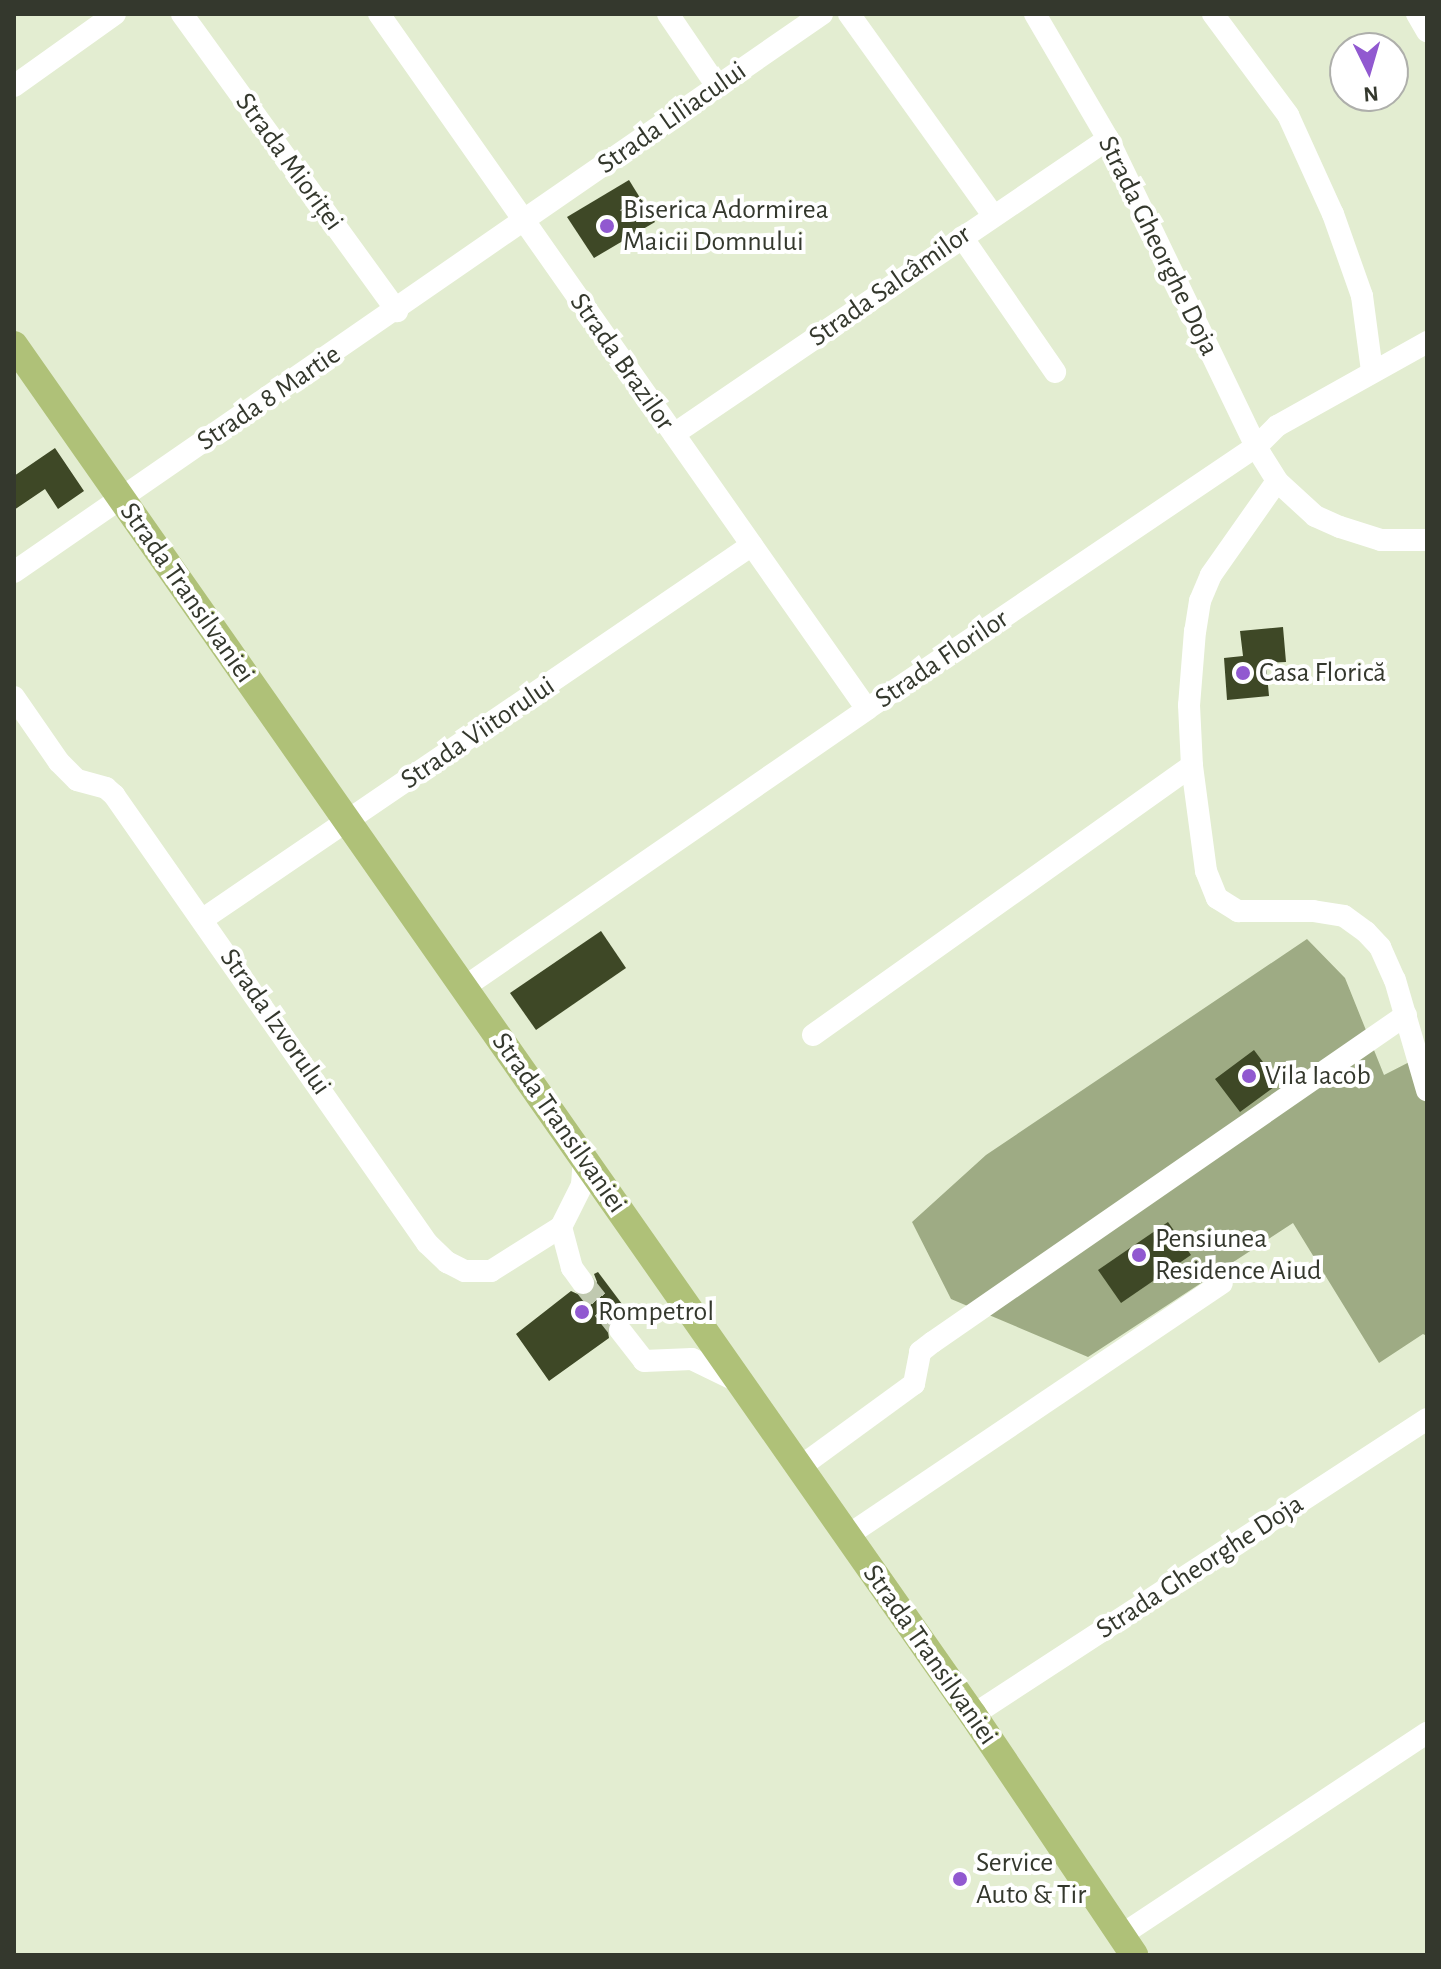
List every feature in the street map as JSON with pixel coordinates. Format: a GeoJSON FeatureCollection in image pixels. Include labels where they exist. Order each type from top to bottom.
{"type":"FeatureCollection","features":[{"type":"Feature","properties":{"kind":"main road","name":"Strada Transilvaniei"},"geometry":{"type":"LineString","coordinates":[[14,345],[973,1715],[1098,1907],[1121,1949]]}},
{"type":"Feature","properties":{"kind":"street"},"geometry":{"type":"LineString","coordinates":[[14,86],[115,14]]}},
{"type":"Feature","properties":{"kind":"street","name":"Strada Mioriței"},"geometry":{"type":"LineString","coordinates":[[182,14],[397,311]]}},
{"type":"Feature","properties":{"kind":"street","name":"Strada Brazilor"},"geometry":{"type":"LineString","coordinates":[[379,14],[867,709]]}},
{"type":"Feature","properties":{"kind":"street"},"geometry":{"type":"LineString","coordinates":[[668,14],[717,86]]}},
{"type":"Feature","properties":{"kind":"street","name":"Strada Liliacului"},"geometry":{"type":"LineString","coordinates":[[523,223],[822,14]]}},
{"type":"Feature","properties":{"kind":"street"},"geometry":{"type":"LineString","coordinates":[[849,14],[993,215]]}},
{"type":"Feature","properties":{"kind":"street","name":"Strada Gheorghe Doja"},"geometry":{"type":"LineString","coordinates":[[1035,14],[1108,139],[1256,447],[1277,481],[1315,516],[1340,527],[1381,540],[1427,540]]}},
{"type":"Feature","properties":{"kind":"street"},"geometry":{"type":"LineString","coordinates":[[1213,14],[1270,87],[1314,172],[1362,296],[1372,371]]}},
{"type":"Feature","properties":{"kind":"street"},"geometry":{"type":"LineString","coordinates":[[1417,14],[1427,31]]}},
{"type":"Feature","properties":{"kind":"street","name":"Strada Salcâmilor"},"geometry":{"type":"LineString","coordinates":[[674,434],[1108,139]]}},
{"type":"Feature","properties":{"kind":"street","name":"Strada 8 Martie"},"geometry":{"type":"LineString","coordinates":[[14,572],[523,223]]}},
{"type":"Feature","properties":{"kind":"street"},"geometry":{"type":"LineString","coordinates":[[962,237],[1055,372]]}},
{"type":"Feature","properties":{"kind":"street","name":"Strada Florilor"},"geometry":{"type":"LineString","coordinates":[[463,988],[867,709],[1256,447],[1277,426],[1427,342]]}},
{"type":"Feature","properties":{"kind":"street"},"geometry":{"type":"LineString","coordinates":[[1277,481],[1211,575],[1200,601],[1192,659],[1192,766],[1206,871],[1217,898],[1238,911],[1313,911],[1344,916],[1380,947],[1406,1015],[1427,1090]]}},
{"type":"Feature","properties":{"kind":"street","name":"Strada Viitorului"},"geometry":{"type":"LineString","coordinates":[[203,919],[752,545]]}},
{"type":"Feature","properties":{"kind":"street","name":"Strada Izvorului"},"geometry":{"type":"LineString","coordinates":[[14,697],[59,762],[77,780],[106,788],[114,795],[427,1243],[447,1262],[465,1271],[491,1271],[561,1227]]}},
{"type":"Feature","properties":{"kind":"street"},"geometry":{"type":"LineString","coordinates":[[813,1035],[1192,766]]}},
{"type":"Feature","properties":{"kind":"street"},"geometry":{"type":"LineString","coordinates":[[800,1467],[914,1384],[920,1352],[933,1342],[1406,1015]]}},
{"type":"Feature","properties":{"kind":"street"},"geometry":{"type":"LineString","coordinates":[[583,1283],[572,1268],[561,1227],[582,1185],[584,1158]]}},
{"type":"Feature","properties":{"kind":"street"},"geometry":{"type":"LineString","coordinates":[[847,1536],[1222,1283]]}},
{"type":"Feature","properties":{"kind":"street"},"geometry":{"type":"LineString","coordinates":[[620,1330],[644,1361],[692,1359],[741,1383]]}},
{"type":"Feature","properties":{"kind":"street","name":"Strada Gheorghe Doja"},"geometry":{"type":"LineString","coordinates":[[973,1715],[1427,1419]]}},
{"type":"Feature","properties":{"kind":"street"},"geometry":{"type":"LineString","coordinates":[[1121,1949],[1427,1733]]}},
{"type":"Feature","properties":{"kind":"green space"},"geometry":{"type":"Polygon","coordinates":[[[1307,939],[1345,978],[1384,1075],[1427,1053],[1427,1336],[1423,1334],[1379,1363],[1293,1223],[1088,1357],[951,1299],[912,1222],[986,1155],[1307,939]]]}},
{"type":"Feature","properties":{"kind":"building"},"geometry":{"type":"Polygon","coordinates":[[[629,180],[655,222],[594,258],[567,217],[629,180]]]}},
{"type":"Feature","properties":{"kind":"building"},"geometry":{"type":"Polygon","coordinates":[[[55,448],[84,491],[58,509],[45,489],[14,510],[14,476],[55,448]]]}},
{"type":"Feature","properties":{"kind":"building"},"geometry":{"type":"Polygon","coordinates":[[[1283,627],[1286,662],[1266,663],[1269,696],[1227,700],[1224,658],[1243,656],[1240,631],[1283,627]]]}},
{"type":"Feature","properties":{"kind":"building"},"geometry":{"type":"Polygon","coordinates":[[[601,931],[626,968],[536,1030],[510,993],[601,931]]]}},
{"type":"Feature","properties":{"kind":"building"},"geometry":{"type":"Polygon","coordinates":[[[1254,1050],[1269,1070],[1264,1074],[1274,1087],[1240,1112],[1215,1079],[1254,1050]]]}},
{"type":"Feature","properties":{"kind":"building"},"geometry":{"type":"Polygon","coordinates":[[[1168,1222],[1191,1255],[1121,1303],[1098,1270],[1168,1222]]]}},
{"type":"Feature","properties":{"kind":"building"},"geometry":{"type":"Polygon","coordinates":[[[598,1272],[634,1320],[619,1316],[612,1319],[607,1325],[609,1338],[549,1381],[516,1334],[571,1291],[584,1297],[592,1294],[597,1282],[594,1274],[598,1272]]]}},
{"type":"Feature","properties":{"kind":"tunnel"},"geometry":{"type":"LineString","coordinates":[[583,1283],[620,1330]]}},
{"type":"Feature","properties":{"kind":"place","name":"Biserica Adormirea Maicii Domnului"},"geometry":{"type":"Point","coordinates":[607,226]}},
{"type":"Feature","properties":{"kind":"place","name":"Casa Florică"},"geometry":{"type":"Point","coordinates":[1243,673]}},
{"type":"Feature","properties":{"kind":"place","name":"Vila Iacob"},"geometry":{"type":"Point","coordinates":[1249,1076]}},
{"type":"Feature","properties":{"kind":"place","name":"Pensiunea Residence Aiud"},"geometry":{"type":"Point","coordinates":[1139,1255]}},
{"type":"Feature","properties":{"kind":"place","name":"Rompetrol"},"geometry":{"type":"Point","coordinates":[582,1312]}},
{"type":"Feature","properties":{"kind":"place","name":"Service Auto & Tir"},"geometry":{"type":"Point","coordinates":[960,1879]}}]}
